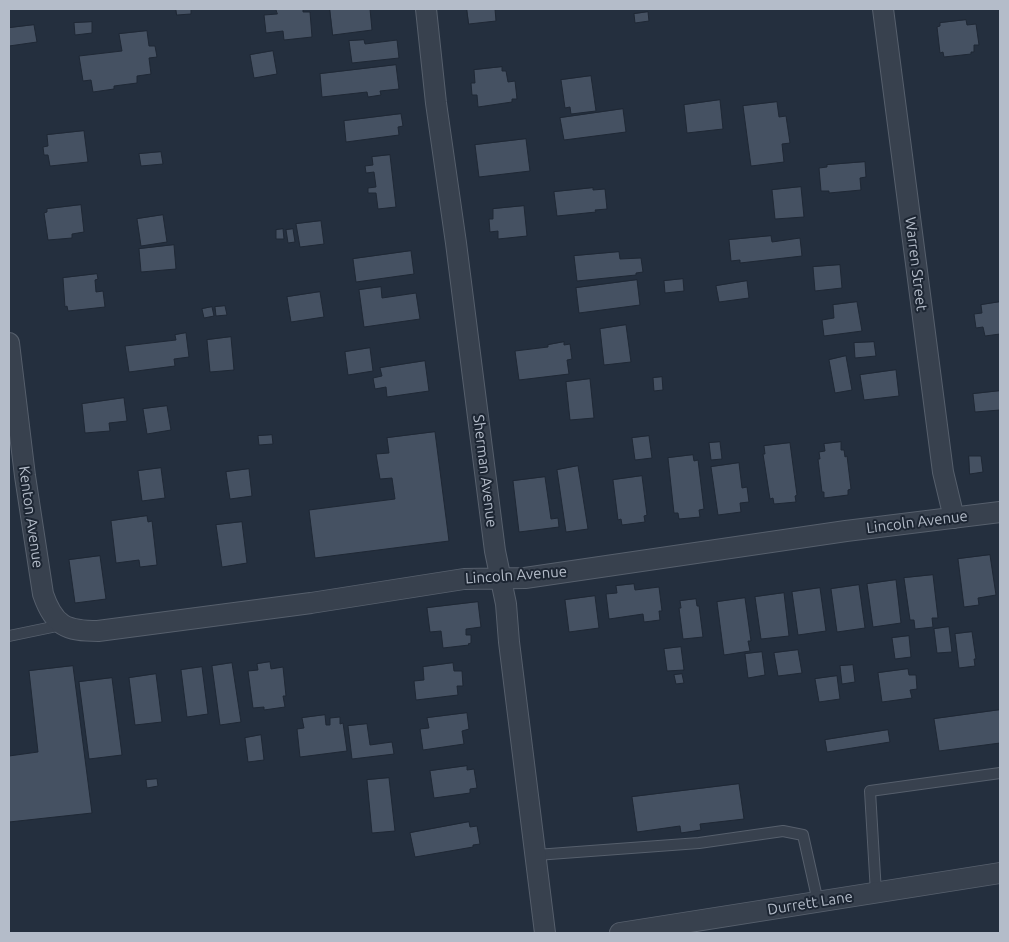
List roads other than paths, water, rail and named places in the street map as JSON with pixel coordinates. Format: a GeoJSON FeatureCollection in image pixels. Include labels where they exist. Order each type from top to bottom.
{"type":"FeatureCollection","features":[{"type":"Feature","properties":{"kind":"street","name":"Sherman Avenue"},"geometry":{"type":"LineString","coordinates":[[426,9],[436,103],[456,243],[495,552],[506,604],[545,933]]}},
{"type":"Feature","properties":{"kind":"street","name":"Warren Street"},"geometry":{"type":"LineString","coordinates":[[883,9],[943,472],[954,518]]}},
{"type":"Feature","properties":{"kind":"street","name":"Kenton Avenue"},"geometry":{"type":"LineString","coordinates":[[9,344],[17,477],[43,594],[48,609],[62,625]]}},
{"type":"Feature","properties":{"kind":"street","name":"Lincoln Avenue"},"geometry":{"type":"LineString","coordinates":[[62,625],[77,631],[98,631],[311,603],[464,579],[526,578],[846,531],[1000,512]]}},
{"type":"Feature","properties":{"kind":"street","name":"Durrett Lane"},"geometry":{"type":"LineString","coordinates":[[620,933],[1000,874]]}},
{"type":"Feature","properties":{"kind":"lane"},"geometry":{"type":"LineString","coordinates":[[9,636],[62,625]]}},
{"type":"Feature","properties":{"kind":"lane"},"geometry":{"type":"LineString","coordinates":[[876,893],[870,792],[1000,773]]}},
{"type":"Feature","properties":{"kind":"lane"},"geometry":{"type":"LineString","coordinates":[[536,855],[699,843],[783,831],[803,835],[818,902]]}}]}
